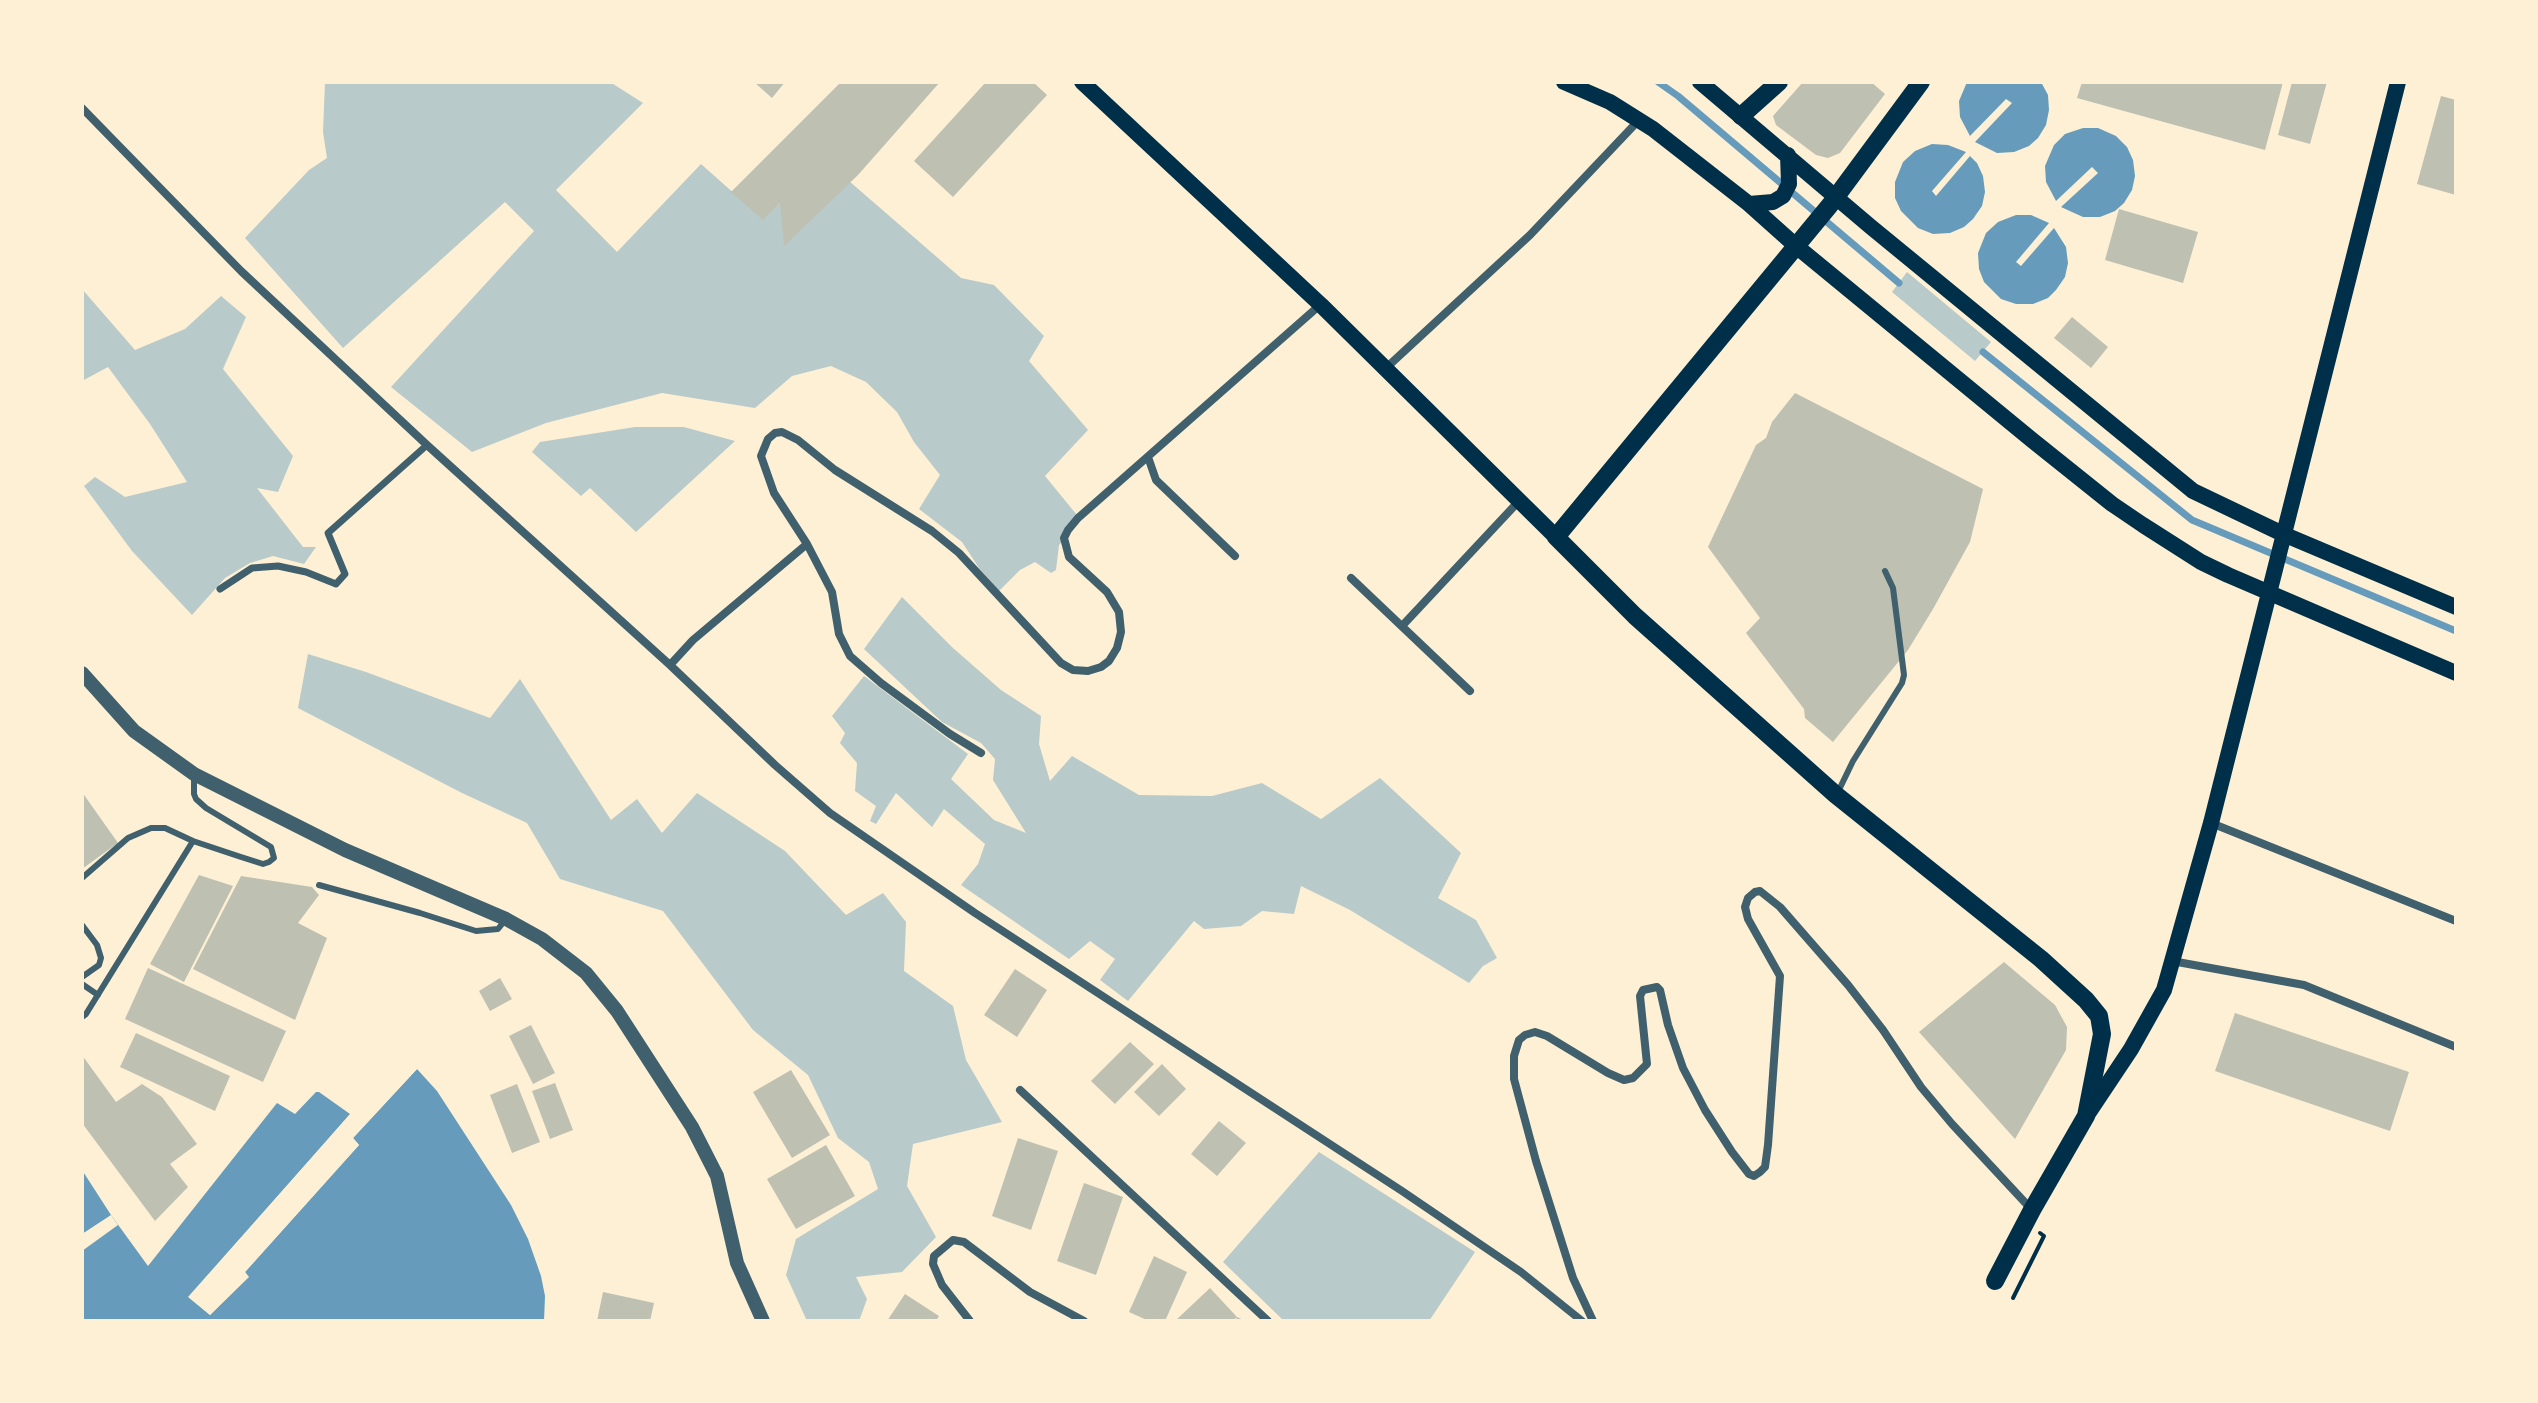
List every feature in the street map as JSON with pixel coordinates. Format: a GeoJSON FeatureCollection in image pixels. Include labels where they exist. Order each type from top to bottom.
{"type":"FeatureCollection","features":[{"type":"Feature","properties":{"kind":"main road"},"geometry":{"type":"LineString","coordinates":[[1082,82],[1321,305],[1635,616],[1836,795],[2041,959],[2093,1008],[2099,1016],[2102,1034],[2086,1116]]}},
{"type":"Feature","properties":{"kind":"main road"},"geometry":{"type":"LineString","coordinates":[[1564,82],[1610,102],[1639,119],[1799,242],[2112,504],[2201,562],[2456,673]]}},
{"type":"Feature","properties":{"kind":"main road"},"geometry":{"type":"LineString","coordinates":[[1700,82],[1788,155],[1832,200],[2176,479],[2218,504],[2283,534],[2456,607]]}},
{"type":"Feature","properties":{"kind":"main road"},"geometry":{"type":"LineString","coordinates":[[1741,116],[1779,82]]}},
{"type":"Feature","properties":{"kind":"main road"},"geometry":{"type":"LineString","coordinates":[[1556,537],[1799,242],[1921,82]]}},
{"type":"Feature","properties":{"kind":"main road"},"geometry":{"type":"LineString","coordinates":[[1995,1281],[2086,1116],[2131,1049],[2164,990],[2211,823],[2398,82]]}},
{"type":"Feature","properties":{"kind":"main road"},"geometry":{"type":"LineString","coordinates":[[1749,204],[1773,202],[1786,192],[1788,155]]}},
{"type":"Feature","properties":{"kind":"street"},"geometry":{"type":"LineString","coordinates":[[82,108],[241,271],[830,813],[1001,930],[1414,1199],[1521,1272],[1582,1321]]}},
{"type":"Feature","properties":{"kind":"street"},"geometry":{"type":"LineString","coordinates":[[1386,368],[1530,235],[1639,119]]}},
{"type":"Feature","properties":{"kind":"street"},"geometry":{"type":"LineString","coordinates":[[981,753],[881,683],[850,656],[839,634],[832,592],[807,544],[774,493],[763,466],[763,447],[775,433],[782,432],[798,440],[835,470],[932,531],[959,553],[1061,663],[1073,670],[1088,671],[1109,661],[1117,648],[1121,632],[1119,612],[1107,592],[1069,557],[1064,538],[1078,518],[1321,305]]}},
{"type":"Feature","properties":{"kind":"street"},"geometry":{"type":"LineString","coordinates":[[220,589],[252,568],[278,566],[306,572],[336,584],[345,574],[328,533],[427,445]]}},
{"type":"Feature","properties":{"kind":"street"},"geometry":{"type":"LineString","coordinates":[[1148,457],[1156,480],[1235,556]]}},
{"type":"Feature","properties":{"kind":"street"},"geometry":{"type":"LineString","coordinates":[[1402,626],[1519,500]]}},
{"type":"Feature","properties":{"kind":"street"},"geometry":{"type":"LineString","coordinates":[[670,665],[693,640],[807,544]]}},
{"type":"Feature","properties":{"kind":"street"},"geometry":{"type":"LineString","coordinates":[[1351,578],[1470,691]]}},
{"type":"Feature","properties":{"kind":"street"},"geometry":{"type":"LineString","coordinates":[[82,673],[134,731],[194,774],[345,850],[506,919],[542,939],[592,978],[692,1127],[717,1176],[737,1263],[763,1321]]}},
{"type":"Feature","properties":{"kind":"street"},"geometry":{"type":"LineString","coordinates":[[2211,823],[2456,921]]}},
{"type":"Feature","properties":{"kind":"street"},"geometry":{"type":"LineString","coordinates":[[1593,1321],[1573,1278],[1514,1079],[1514,1056],[1519,1040],[1535,1032],[1608,1073],[1624,1080],[1633,1078],[1647,1064],[1640,996],[1643,990],[1657,987],[1683,1068],[1732,1152],[1754,1176],[1765,1167],[1768,1145],[1780,976],[1748,919],[1745,907],[1748,898],[1755,892],[1760,891],[1780,907],[1848,985],[1921,1087],[2003,1182],[2032,1210]]}},
{"type":"Feature","properties":{"kind":"street"},"geometry":{"type":"LineString","coordinates":[[2172,961],[2304,985],[2456,1047]]}},
{"type":"Feature","properties":{"kind":"street"},"geometry":{"type":"LineString","coordinates":[[1020,1090],[1268,1321]]}},
{"type":"Feature","properties":{"kind":"street"},"geometry":{"type":"LineString","coordinates":[[970,1321],[942,1285],[933,1264],[934,1256],[953,1240],[964,1242],[1030,1292],[1084,1321]]}},
{"type":"Feature","properties":{"kind":"lane"},"geometry":{"type":"LineString","coordinates":[[1836,795],[1904,675],[1893,588],[1885,571]]}},
{"type":"Feature","properties":{"kind":"lane"},"geometry":{"type":"LineString","coordinates":[[82,878],[128,838],[151,828],[165,828],[193,841],[263,864],[274,858],[271,847],[261,838],[206,808],[196,799],[194,774]]}},
{"type":"Feature","properties":{"kind":"lane"},"geometry":{"type":"LineString","coordinates":[[82,1017],[193,841]]}},
{"type":"Feature","properties":{"kind":"lane"},"geometry":{"type":"LineString","coordinates":[[319,885],[476,931],[498,929],[506,919]]}},
{"type":"Feature","properties":{"kind":"lane"},"geometry":{"type":"LineString","coordinates":[[82,925],[97,945],[101,958],[99,965],[82,977]]}},
{"type":"Feature","properties":{"kind":"lane"},"geometry":{"type":"LineString","coordinates":[[82,984],[98,995]]}},
{"type":"Feature","properties":{"kind":"shaded area"},"geometry":{"type":"Polygon","coordinates":[[[325,82],[610,82],[643,103],[556,190],[617,252],[701,164],[763,219],[780,203],[849,181],[961,278],[994,285],[1044,336],[1029,361],[1088,430],[1045,476],[1081,520],[1059,545],[1056,570],[1051,573],[1035,562],[1020,570],[999,591],[962,542],[919,509],[940,475],[914,442],[897,412],[866,382],[831,366],[792,376],[755,408],[662,393],[546,423],[472,452],[391,387],[534,231],[505,202],[343,348],[245,238],[309,170],[327,158],[323,132],[325,82]]]}},
{"type":"Feature","properties":{"kind":"shaded area"},"geometry":{"type":"Polygon","coordinates":[[[1907,272],[1991,342],[1975,361],[1892,292],[1907,272]]]}},
{"type":"Feature","properties":{"kind":"shaded area"},"geometry":{"type":"Polygon","coordinates":[[[82,289],[135,350],[185,329],[221,296],[246,317],[223,369],[293,456],[278,492],[257,488],[303,547],[316,547],[304,564],[273,556],[250,563],[225,578],[192,615],[132,551],[84,486],[95,477],[125,497],[187,482],[108,367],[82,381],[82,289]]]}},
{"type":"Feature","properties":{"kind":"shaded area"},"geometry":{"type":"Polygon","coordinates":[[[635,427],[684,427],[735,441],[636,532],[590,488],[581,496],[532,452],[540,442],[635,427]]]}},
{"type":"Feature","properties":{"kind":"shaded area"},"geometry":{"type":"Polygon","coordinates":[[[902,597],[1001,690],[1041,716],[1039,744],[1050,781],[1072,756],[1139,795],[1212,796],[1262,783],[1321,819],[1380,778],[1461,853],[1438,898],[1476,920],[1497,958],[1483,966],[1469,983],[1350,910],[1301,886],[1294,914],[1262,911],[1241,926],[1204,929],[1194,921],[1128,1001],[1100,980],[1115,959],[1090,941],[1069,959],[961,885],[978,864],[985,844],[944,809],[932,827],[896,793],[876,824],[870,821],[876,806],[855,791],[857,763],[840,743],[845,733],[832,716],[864,676],[968,754],[951,779],[994,820],[1026,833],[993,780],[995,759],[981,743],[942,722],[864,649],[902,597]]]}},
{"type":"Feature","properties":{"kind":"shaded area"},"geometry":{"type":"Polygon","coordinates":[[[308,654],[490,718],[520,679],[611,820],[637,799],[662,833],[697,793],[785,851],[846,915],[883,893],[906,922],[904,971],[953,1006],[966,1060],[1002,1122],[913,1144],[907,1186],[936,1237],[902,1272],[856,1277],[867,1299],[859,1321],[807,1321],[786,1275],[796,1239],[878,1189],[869,1162],[838,1138],[808,1075],[753,1030],[663,911],[560,879],[527,823],[298,708],[308,654]]]}},
{"type":"Feature","properties":{"kind":"shaded area"},"geometry":{"type":"Polygon","coordinates":[[[1319,1152],[1475,1252],[1429,1321],[1284,1321],[1223,1262],[1319,1152]]]}},
{"type":"Feature","properties":{"kind":"water"},"geometry":{"type":"Polygon","coordinates":[[[1967,82],[2041,82],[2048,95],[2049,110],[2046,125],[2038,138],[2014,152],[1997,153],[1975,142],[2012,103],[2006,99],[1970,136],[1960,117],[1959,101],[1967,82]]]}},
{"type":"Feature","properties":{"kind":"water"},"geometry":{"type":"Polygon","coordinates":[[[2083,128],[2098,128],[2116,136],[2127,147],[2133,160],[2135,176],[2132,190],[2115,211],[2100,217],[2083,217],[2061,207],[2098,173],[2092,167],[2056,201],[2046,182],[2045,166],[2054,145],[2065,134],[2083,128]]]}},
{"type":"Feature","properties":{"kind":"water"},"geometry":{"type":"Polygon","coordinates":[[[1932,144],[1948,145],[1966,152],[1932,191],[1936,196],[1970,156],[1983,176],[1985,192],[1982,206],[1964,227],[1950,233],[1933,234],[1918,228],[1901,211],[1895,198],[1895,182],[1903,162],[1915,151],[1932,144]]]}},
{"type":"Feature","properties":{"kind":"water"},"geometry":{"type":"Polygon","coordinates":[[[2016,215],[2031,215],[2049,223],[2016,262],[2021,266],[2054,228],[2066,247],[2068,263],[2065,277],[2048,298],[2033,304],[2016,304],[2001,299],[1984,282],[1979,269],[1978,253],[1986,233],[1998,222],[2016,215]]]}},
{"type":"Feature","properties":{"kind":"water"},"geometry":{"type":"Polygon","coordinates":[[[417,1069],[437,1091],[511,1205],[528,1239],[541,1276],[545,1296],[544,1321],[82,1321],[82,1170],[148,1266],[277,1103],[295,1114],[319,1092],[350,1114],[189,1297],[210,1315],[248,1277],[245,1272],[359,1145],[353,1138],[417,1069]]]}},
{"type":"Feature","properties":{"kind":"pier"},"geometry":{"type":"Polygon","coordinates":[[[414,1066],[417,1069],[353,1138],[359,1145],[245,1272],[249,1277],[210,1315],[188,1297],[353,1111],[353,1117],[194,1297],[210,1310],[243,1277],[242,1270],[354,1145],[349,1140],[350,1135],[414,1066]]]}},
{"type":"Feature","properties":{"kind":"pier"},"geometry":{"type":"Polygon","coordinates":[[[111,1215],[118,1225],[82,1251],[82,1234],[111,1215]]]}},
{"type":"Feature","properties":{"kind":"building"},"geometry":{"type":"Polygon","coordinates":[[[754,82],[785,82],[772,98],[754,82]]]}},
{"type":"Feature","properties":{"kind":"building"},"geometry":{"type":"Polygon","coordinates":[[[841,82],[940,82],[858,175],[784,246],[780,203],[763,220],[731,192],[841,82]]]}},
{"type":"Feature","properties":{"kind":"building"},"geometry":{"type":"Polygon","coordinates":[[[986,82],[1033,82],[1047,95],[953,197],[914,161],[986,82]]]}},
{"type":"Feature","properties":{"kind":"building"},"geometry":{"type":"Polygon","coordinates":[[[1803,82],[1871,82],[1885,94],[1840,153],[1828,158],[1816,155],[1776,125],[1773,116],[1803,82]]]}},
{"type":"Feature","properties":{"kind":"building"},"geometry":{"type":"Polygon","coordinates":[[[2082,82],[2283,82],[2265,150],[2077,98],[2082,82]]]}},
{"type":"Feature","properties":{"kind":"building"},"geometry":{"type":"Polygon","coordinates":[[[2292,82],[2327,82],[2310,144],[2278,135],[2292,82]]]}},
{"type":"Feature","properties":{"kind":"building"},"geometry":{"type":"Polygon","coordinates":[[[2441,96],[2456,100],[2456,195],[2417,184],[2441,96]]]}},
{"type":"Feature","properties":{"kind":"building"},"geometry":{"type":"Polygon","coordinates":[[[2119,209],[2198,232],[2183,283],[2105,260],[2119,209]]]}},
{"type":"Feature","properties":{"kind":"building"},"geometry":{"type":"Polygon","coordinates":[[[2072,317],[2108,347],[2091,368],[2054,338],[2072,317]]]}},
{"type":"Feature","properties":{"kind":"building"},"geometry":{"type":"Polygon","coordinates":[[[1795,393],[1983,489],[1970,542],[1933,609],[1908,650],[1833,742],[1805,718],[1804,709],[1746,633],[1760,618],[1708,547],[1756,445],[1766,438],[1772,422],[1795,393]]]}},
{"type":"Feature","properties":{"kind":"building"},"geometry":{"type":"Polygon","coordinates":[[[82,792],[118,843],[82,869],[82,792]]]}},
{"type":"Feature","properties":{"kind":"building"},"geometry":{"type":"Polygon","coordinates":[[[199,875],[233,886],[184,982],[150,964],[199,875]]]}},
{"type":"Feature","properties":{"kind":"building"},"geometry":{"type":"Polygon","coordinates":[[[241,876],[312,887],[319,895],[298,923],[327,938],[295,1020],[193,969],[241,876]]]}},
{"type":"Feature","properties":{"kind":"building"},"geometry":{"type":"Polygon","coordinates":[[[2004,962],[2055,1005],[2067,1027],[2066,1050],[2015,1139],[1919,1032],[2004,962]]]}},
{"type":"Feature","properties":{"kind":"building"},"geometry":{"type":"Polygon","coordinates":[[[148,968],[286,1031],[263,1082],[125,1019],[148,968]]]}},
{"type":"Feature","properties":{"kind":"building"},"geometry":{"type":"Polygon","coordinates":[[[1015,969],[1047,990],[1017,1037],[984,1015],[1015,969]]]}},
{"type":"Feature","properties":{"kind":"building"},"geometry":{"type":"Polygon","coordinates":[[[500,978],[512,999],[490,1011],[479,991],[500,978]]]}},
{"type":"Feature","properties":{"kind":"building"},"geometry":{"type":"Polygon","coordinates":[[[2235,1013],[2409,1072],[2390,1131],[2215,1071],[2235,1013]]]}},
{"type":"Feature","properties":{"kind":"building"},"geometry":{"type":"Polygon","coordinates":[[[531,1025],[555,1073],[533,1084],[509,1036],[531,1025]]]}},
{"type":"Feature","properties":{"kind":"building"},"geometry":{"type":"Polygon","coordinates":[[[136,1033],[230,1076],[215,1111],[120,1067],[136,1033]]]}},
{"type":"Feature","properties":{"kind":"building"},"geometry":{"type":"Polygon","coordinates":[[[1130,1042],[1154,1064],[1115,1104],[1091,1081],[1130,1042]]]}},
{"type":"Feature","properties":{"kind":"building"},"geometry":{"type":"Polygon","coordinates":[[[82,1055],[116,1102],[142,1084],[162,1097],[197,1144],[170,1164],[188,1187],[155,1221],[82,1123],[82,1055]]]}},
{"type":"Feature","properties":{"kind":"building"},"geometry":{"type":"Polygon","coordinates":[[[1162,1064],[1186,1089],[1159,1116],[1134,1092],[1162,1064]]]}},
{"type":"Feature","properties":{"kind":"building"},"geometry":{"type":"Polygon","coordinates":[[[791,1070],[830,1135],[792,1158],[753,1092],[791,1070]]]}},
{"type":"Feature","properties":{"kind":"building"},"geometry":{"type":"Polygon","coordinates":[[[555,1083],[573,1130],[550,1139],[532,1091],[555,1083]]]}},
{"type":"Feature","properties":{"kind":"building"},"geometry":{"type":"Polygon","coordinates":[[[517,1084],[540,1142],[512,1153],[490,1095],[517,1084]]]}},
{"type":"Feature","properties":{"kind":"building"},"geometry":{"type":"Polygon","coordinates":[[[1219,1121],[1246,1143],[1217,1176],[1191,1154],[1219,1121]]]}},
{"type":"Feature","properties":{"kind":"building"},"geometry":{"type":"Polygon","coordinates":[[[1018,1138],[1058,1151],[1031,1230],[992,1216],[1018,1138]]]}},
{"type":"Feature","properties":{"kind":"building"},"geometry":{"type":"Polygon","coordinates":[[[826,1145],[855,1196],[796,1229],[767,1179],[826,1145]]]}},
{"type":"Feature","properties":{"kind":"building"},"geometry":{"type":"Polygon","coordinates":[[[1084,1183],[1123,1197],[1096,1275],[1057,1261],[1084,1183]]]}},
{"type":"Feature","properties":{"kind":"building"},"geometry":{"type":"Polygon","coordinates":[[[1154,1256],[1187,1272],[1165,1321],[1149,1321],[1129,1312],[1154,1256]]]}},
{"type":"Feature","properties":{"kind":"building"},"geometry":{"type":"Polygon","coordinates":[[[1210,1288],[1237,1317],[1232,1321],[1175,1321],[1210,1288]]]}},
{"type":"Feature","properties":{"kind":"building"},"geometry":{"type":"Polygon","coordinates":[[[603,1292],[654,1303],[650,1321],[597,1321],[603,1292]]]}},
{"type":"Feature","properties":{"kind":"building"},"geometry":{"type":"Polygon","coordinates":[[[905,1294],[939,1316],[936,1321],[887,1321],[905,1294]]]}},
{"type":"Feature","properties":{"kind":"waterway"},"geometry":{"type":"LineString","coordinates":[[1658,82],[1899,283]]}},
{"type":"Feature","properties":{"kind":"waterway"},"geometry":{"type":"LineString","coordinates":[[1983,352],[2192,520],[2456,631]]}}]}
